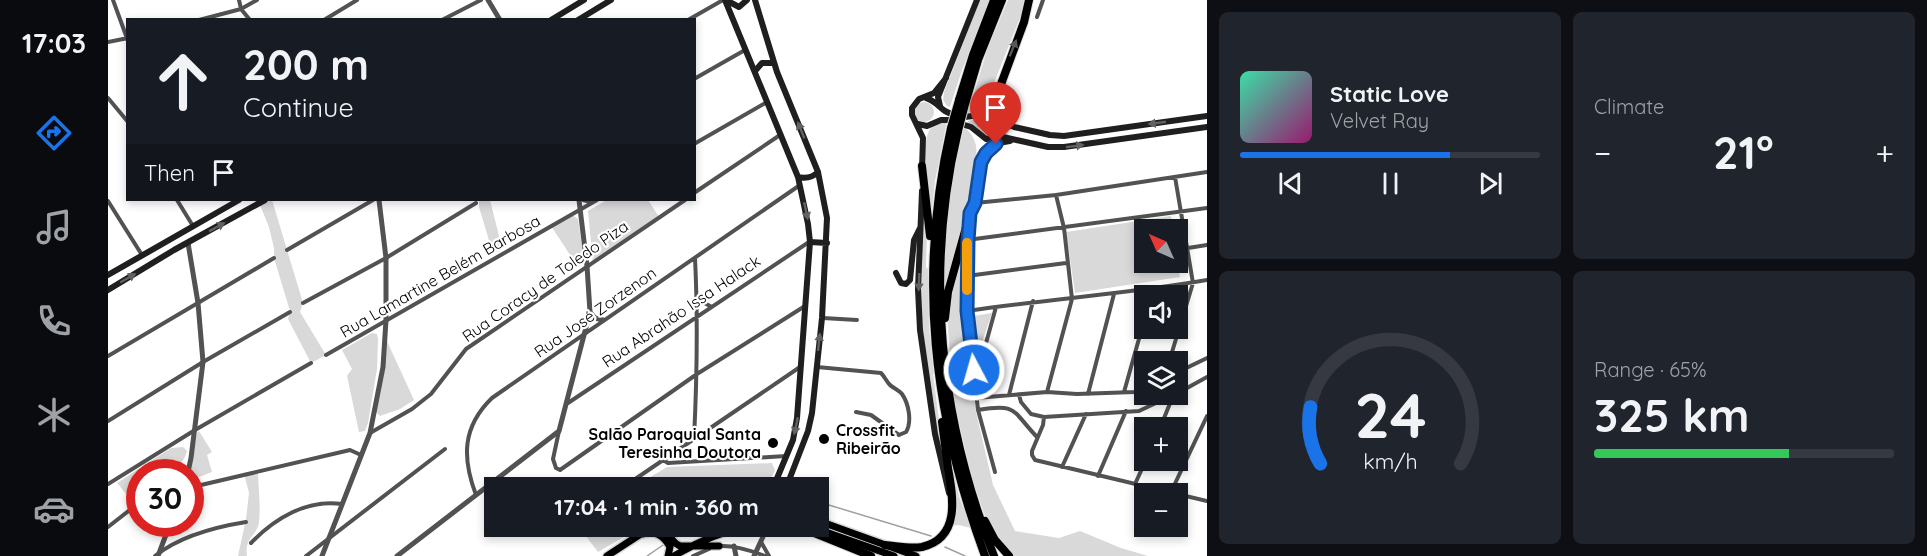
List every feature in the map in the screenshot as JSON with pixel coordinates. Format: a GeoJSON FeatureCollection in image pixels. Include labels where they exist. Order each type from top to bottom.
{"type":"FeatureCollection","features":[{"type":"Feature","properties":{"kind":"highway"},"geometry":{"type":"LineString","coordinates":[[932,294],[937,208],[973,55],[994,0]]}},
{"type":"Feature","properties":{"kind":"highway"},"geometry":{"type":"LineString","coordinates":[[962,102],[1002,0]]}},
{"type":"Feature","properties":{"kind":"highway"},"geometry":{"type":"LineString","coordinates":[[1009,125],[998,107],[997,94],[1024,22],[1029,0]]}},
{"type":"Feature","properties":{"kind":"highway"},"geometry":{"type":"LineString","coordinates":[[954,129],[940,247],[941,367],[968,481],[994,556]]}},
{"type":"Feature","properties":{"kind":"highway"},"geometry":{"type":"LineString","coordinates":[[922,166],[929,225],[932,294],[948,428],[963,492],[985,556]]}},
{"type":"Feature","properties":{"kind":"highway"},"geometry":{"type":"LineString","coordinates":[[885,545],[910,548],[931,543],[941,536],[951,518],[953,502],[939,395],[946,301],[970,213]]}},
{"type":"Feature","properties":{"kind":"highway"},"geometry":{"type":"LineString","coordinates":[[968,481],[987,526],[995,540],[1009,556]]}},
{"type":"Feature","properties":{"kind":"highway"},"geometry":{"type":"LineString","coordinates":[[824,537],[871,556]]}},
{"type":"Feature","properties":{"kind":"main road"},"geometry":{"type":"LineString","coordinates":[[554,18],[584,0]]}},
{"type":"Feature","properties":{"kind":"main road"},"geometry":{"type":"LineString","coordinates":[[581,18],[610,0]]}},
{"type":"Feature","properties":{"kind":"main road"},"geometry":{"type":"LineString","coordinates":[[725,0],[739,7],[747,0]]}},
{"type":"Feature","properties":{"kind":"main road"},"geometry":{"type":"LineString","coordinates":[[725,0],[798,177],[810,242],[800,398],[793,440],[777,477]]}},
{"type":"Feature","properties":{"kind":"main road"},"geometry":{"type":"LineString","coordinates":[[755,0],[774,63],[818,172],[827,219],[822,318],[813,400],[808,431],[790,477]]}},
{"type":"Feature","properties":{"kind":"main road"},"geometry":{"type":"LineString","coordinates":[[940,106],[938,97],[977,0]]}},
{"type":"Feature","properties":{"kind":"main road"},"geometry":{"type":"LineString","coordinates":[[755,71],[762,63],[774,63]]}},
{"type":"Feature","properties":{"kind":"main road"},"geometry":{"type":"LineString","coordinates":[[946,78],[934,93],[919,99],[913,105],[912,112],[923,138],[918,289],[922,352],[938,452],[953,502]]}},
{"type":"Feature","properties":{"kind":"main road"},"geometry":{"type":"LineString","coordinates":[[925,97],[948,112],[968,118],[992,112],[1009,125],[1064,136],[1207,116]]}},
{"type":"Feature","properties":{"kind":"main road"},"geometry":{"type":"LineString","coordinates":[[915,120],[924,126],[948,120],[971,127],[986,140],[1003,138],[1048,147],[1129,139],[1207,127]]}},
{"type":"Feature","properties":{"kind":"main road"},"geometry":{"type":"LineString","coordinates":[[1124,127],[1130,132],[1129,139]]}},
{"type":"Feature","properties":{"kind":"main road"},"geometry":{"type":"LineString","coordinates":[[975,203],[979,168],[986,153],[996,144],[1017,140]]}},
{"type":"Feature","properties":{"kind":"main road"},"geometry":{"type":"LineString","coordinates":[[798,177],[813,177],[818,172]]}},
{"type":"Feature","properties":{"kind":"main road"},"geometry":{"type":"LineString","coordinates":[[108,275],[236,201]]}},
{"type":"Feature","properties":{"kind":"main road"},"geometry":{"type":"LineString","coordinates":[[108,290],[254,203]]}},
{"type":"Feature","properties":{"kind":"main road"},"geometry":{"type":"LineString","coordinates":[[896,273],[901,283],[907,283],[910,280],[915,240],[921,225]]}},
{"type":"Feature","properties":{"kind":"main road"},"geometry":{"type":"LineString","coordinates":[[169,240],[170,247],[176,249]]}},
{"type":"Feature","properties":{"kind":"main road"},"geometry":{"type":"LineString","coordinates":[[810,242],[826,243]]}},
{"type":"Feature","properties":{"kind":"main road"},"geometry":{"type":"LineString","coordinates":[[801,366],[817,367]]}},
{"type":"Feature","properties":{"kind":"main road"},"geometry":{"type":"LineString","coordinates":[[800,398],[807,396],[813,400]]}},
{"type":"Feature","properties":{"kind":"main road"},"geometry":{"type":"LineString","coordinates":[[829,525],[916,556]]}},
{"type":"Feature","properties":{"kind":"main road"},"geometry":{"type":"LineString","coordinates":[[829,533],[894,556]]}},
{"type":"Feature","properties":{"kind":"main road"},"geometry":{"type":"LineString","coordinates":[[607,556],[636,537]]}},
{"type":"Feature","properties":{"kind":"main road"},"geometry":{"type":"LineString","coordinates":[[668,556],[672,545],[669,537]]}},
{"type":"Feature","properties":{"kind":"main road"},"geometry":{"type":"LineString","coordinates":[[674,556],[714,537]]}},
{"type":"Feature","properties":{"kind":"main road"},"geometry":{"type":"LineString","coordinates":[[672,545],[719,546]]}},
{"type":"Feature","properties":{"kind":"street"},"geometry":{"type":"LineString","coordinates":[[113,0],[126,36]]}},
{"type":"Feature","properties":{"kind":"street"},"geometry":{"type":"LineString","coordinates":[[239,0],[241,9],[248,18]]}},
{"type":"Feature","properties":{"kind":"street"},"geometry":{"type":"LineString","coordinates":[[207,18],[241,9],[257,0]]}},
{"type":"Feature","properties":{"kind":"street"},"geometry":{"type":"LineString","coordinates":[[327,18],[357,0]]}},
{"type":"Feature","properties":{"kind":"street"},"geometry":{"type":"LineString","coordinates":[[446,18],[481,0]]}},
{"type":"Feature","properties":{"kind":"street"},"geometry":{"type":"LineString","coordinates":[[488,0],[499,18]]}},
{"type":"Feature","properties":{"kind":"street"},"geometry":{"type":"LineString","coordinates":[[692,18],[725,0]]}},
{"type":"Feature","properties":{"kind":"street"},"geometry":{"type":"LineString","coordinates":[[1036,17],[1043,0]]}},
{"type":"Feature","properties":{"kind":"street"},"geometry":{"type":"LineString","coordinates":[[108,42],[126,39]]}},
{"type":"Feature","properties":{"kind":"street"},"geometry":{"type":"LineString","coordinates":[[696,78],[745,50]]}},
{"type":"Feature","properties":{"kind":"street"},"geometry":{"type":"LineString","coordinates":[[108,98],[126,120]]}},
{"type":"Feature","properties":{"kind":"street"},"geometry":{"type":"LineString","coordinates":[[696,143],[767,102]]}},
{"type":"Feature","properties":{"kind":"street"},"geometry":{"type":"LineString","coordinates":[[696,192],[780,135]]}},
{"type":"Feature","properties":{"kind":"street"},"geometry":{"type":"LineString","coordinates":[[995,472],[978,410],[967,311],[970,213],[975,203],[1056,195],[1207,172]]}},
{"type":"Feature","properties":{"kind":"street"},"geometry":{"type":"LineString","coordinates":[[1175,177],[1182,219]]}},
{"type":"Feature","properties":{"kind":"street","name":"Rua José Zorzenon"},"geometry":{"type":"LineString","coordinates":[[476,495],[469,476],[466,457],[468,439],[481,408],[603,320],[800,185]]}},
{"type":"Feature","properties":{"kind":"street"},"geometry":{"type":"LineString","coordinates":[[1047,392],[1072,300],[1064,228],[1056,195]]}},
{"type":"Feature","properties":{"kind":"street"},"geometry":{"type":"LineString","coordinates":[[108,201],[142,255]]}},
{"type":"Feature","properties":{"kind":"street"},"geometry":{"type":"LineString","coordinates":[[178,201],[193,226]]}},
{"type":"Feature","properties":{"kind":"street"},"geometry":{"type":"LineString","coordinates":[[287,250],[371,201]]}},
{"type":"Feature","properties":{"kind":"street"},"geometry":{"type":"LineString","coordinates":[[322,556],[370,433],[383,367],[386,258],[379,201]]}},
{"type":"Feature","properties":{"kind":"street"},"geometry":{"type":"LineString","coordinates":[[579,201],[590,312],[553,459],[558,469],[562,469],[698,374],[806,306]]}},
{"type":"Feature","properties":{"kind":"street"},"geometry":{"type":"LineString","coordinates":[[586,201],[592,203]]}},
{"type":"Feature","properties":{"kind":"street","name":"Rua Lamartine Belém Barbosa"},"geometry":{"type":"LineString","coordinates":[[326,355],[595,201]]}},
{"type":"Feature","properties":{"kind":"street","name":"Rua Coracy de Toledo Piza"},"geometry":{"type":"LineString","coordinates":[[370,433],[412,409],[430,394],[466,349],[684,201]]}},
{"type":"Feature","properties":{"kind":"street"},"geometry":{"type":"LineString","coordinates":[[303,303],[386,258],[476,203]]}},
{"type":"Feature","properties":{"kind":"street"},"geometry":{"type":"LineString","coordinates":[[968,240],[1207,208]]}},
{"type":"Feature","properties":{"kind":"street","name":"Rua Abrahão Issa Halack"},"geometry":{"type":"LineString","coordinates":[[568,403],[697,315],[810,242]]}},
{"type":"Feature","properties":{"kind":"street"},"geometry":{"type":"LineString","coordinates":[[188,243],[198,303],[203,362],[190,459]]}},
{"type":"Feature","properties":{"kind":"street"},"geometry":{"type":"LineString","coordinates":[[1172,351],[1193,282],[1188,248],[1207,245]]}},
{"type":"Feature","properties":{"kind":"street"},"geometry":{"type":"LineString","coordinates":[[176,249],[189,255]]}},
{"type":"Feature","properties":{"kind":"street"},"geometry":{"type":"LineString","coordinates":[[694,438],[698,374],[695,257]]}},
{"type":"Feature","properties":{"kind":"street"},"geometry":{"type":"LineString","coordinates":[[108,356],[274,258]]}},
{"type":"Feature","properties":{"kind":"street"},"geometry":{"type":"LineString","coordinates":[[967,276],[1066,262]]}},
{"type":"Feature","properties":{"kind":"street"},"geometry":{"type":"LineString","coordinates":[[1174,285],[1207,280]]}},
{"type":"Feature","properties":{"kind":"street"},"geometry":{"type":"LineString","coordinates":[[967,311],[1134,291]]}},
{"type":"Feature","properties":{"kind":"street"},"geometry":{"type":"LineString","coordinates":[[1088,394],[1114,294]]}},
{"type":"Feature","properties":{"kind":"street"},"geometry":{"type":"LineString","coordinates":[[697,299],[711,306]]}},
{"type":"Feature","properties":{"kind":"street"},"geometry":{"type":"LineString","coordinates":[[1009,395],[1033,302]]}},
{"type":"Feature","properties":{"kind":"street"},"geometry":{"type":"LineString","coordinates":[[974,370],[983,354],[996,307]]}},
{"type":"Feature","properties":{"kind":"street"},"geometry":{"type":"LineString","coordinates":[[108,421],[203,362],[290,312]]}},
{"type":"Feature","properties":{"kind":"street"},"geometry":{"type":"LineString","coordinates":[[590,312],[595,318],[603,320]]}},
{"type":"Feature","properties":{"kind":"street"},"geometry":{"type":"LineString","coordinates":[[822,318],[857,320]]}},
{"type":"Feature","properties":{"kind":"street"},"geometry":{"type":"LineString","coordinates":[[1124,392],[1139,339]]}},
{"type":"Feature","properties":{"kind":"street"},"geometry":{"type":"LineString","coordinates":[[1188,367],[1207,358]]}},
{"type":"Feature","properties":{"kind":"street"},"geometry":{"type":"LineString","coordinates":[[108,484],[195,430],[311,363]]}},
{"type":"Feature","properties":{"kind":"street"},"geometry":{"type":"LineString","coordinates":[[638,477],[801,366]]}},
{"type":"Feature","properties":{"kind":"street"},"geometry":{"type":"LineString","coordinates":[[817,367],[881,373],[906,402],[909,427],[906,432],[899,435],[880,420],[865,413],[856,412]]}},
{"type":"Feature","properties":{"kind":"street"},"geometry":{"type":"LineString","coordinates":[[1188,387],[1207,377]]}},
{"type":"Feature","properties":{"kind":"street"},"geometry":{"type":"LineString","coordinates":[[976,398],[1047,392],[1088,394],[1134,392]]}},
{"type":"Feature","properties":{"kind":"street"},"geometry":{"type":"LineString","coordinates":[[1018,394],[1021,402],[1031,414],[1044,417],[1139,411],[1152,405]]}},
{"type":"Feature","properties":{"kind":"street"},"geometry":{"type":"LineString","coordinates":[[978,410],[998,407],[1012,409],[1037,437]]}},
{"type":"Feature","properties":{"kind":"street"},"geometry":{"type":"LineString","coordinates":[[1098,476],[1126,411]]}},
{"type":"Feature","properties":{"kind":"street"},"geometry":{"type":"LineString","coordinates":[[1062,467],[1086,414]]}},
{"type":"Feature","properties":{"kind":"street"},"geometry":{"type":"LineString","coordinates":[[1175,483],[1207,416]]}},
{"type":"Feature","properties":{"kind":"street"},"geometry":{"type":"LineString","coordinates":[[1044,417],[1032,455],[1035,459],[1134,484]]}},
{"type":"Feature","properties":{"kind":"street"},"geometry":{"type":"LineString","coordinates":[[397,556],[560,432]]}},
{"type":"Feature","properties":{"kind":"street"},"geometry":{"type":"LineString","coordinates":[[306,556],[445,448]]}},
{"type":"Feature","properties":{"kind":"street"},"geometry":{"type":"LineString","coordinates":[[204,484],[350,450],[361,455]]}},
{"type":"Feature","properties":{"kind":"street"},"geometry":{"type":"LineString","coordinates":[[663,460],[668,463],[786,456]]}},
{"type":"Feature","properties":{"kind":"street"},"geometry":{"type":"LineString","coordinates":[[1188,496],[1207,501]]}},
{"type":"Feature","properties":{"kind":"street"},"geometry":{"type":"LineString","coordinates":[[251,543],[274,522],[303,507],[330,502],[342,504]]}},
{"type":"Feature","properties":{"kind":"street"},"geometry":{"type":"LineString","coordinates":[[108,527],[126,513]]}},
{"type":"Feature","properties":{"kind":"street"},"geometry":{"type":"LineString","coordinates":[[157,555],[187,538],[220,526],[246,522]]}},
{"type":"Feature","properties":{"kind":"street"},"geometry":{"type":"LineString","coordinates":[[157,555],[165,537]]}},
{"type":"Feature","properties":{"kind":"street"},"geometry":{"type":"LineString","coordinates":[[755,554],[763,537]]}},
{"type":"Feature","properties":{"kind":"street"},"geometry":{"type":"LineString","coordinates":[[761,542],[767,556]]}},
{"type":"Feature","properties":{"kind":"street"},"geometry":{"type":"LineString","coordinates":[[693,556],[719,546],[734,546],[767,556]]}},
{"type":"Feature","properties":{"kind":"street"},"geometry":{"type":"LineString","coordinates":[[734,546],[736,556]]}},
{"type":"Feature","properties":{"kind":"shaded area"},"geometry":{"type":"Polygon","coordinates":[[[980,0],[990,0],[950,107],[943,100],[944,92],[980,0]]]}},
{"type":"Feature","properties":{"kind":"shaded area"},"geometry":{"type":"Polygon","coordinates":[[[1008,0],[1025,0],[1021,15],[987,101],[980,109],[968,113],[987,50],[1008,0]]]}},
{"type":"Feature","properties":{"kind":"shaded area"},"geometry":{"type":"Polygon","coordinates":[[[920,102],[928,102],[934,108],[934,116],[928,122],[920,122],[914,116],[914,108],[920,102]]]}},
{"type":"Feature","properties":{"kind":"shaded area"},"geometry":{"type":"Polygon","coordinates":[[[987,117],[1009,131],[1007,135],[988,137],[967,124],[968,121],[987,117]]]}},
{"type":"Feature","properties":{"kind":"shaded area"},"geometry":{"type":"Polygon","coordinates":[[[947,121],[930,212],[926,169],[927,136],[934,125],[947,121]]]}},
{"type":"Feature","properties":{"kind":"shaded area"},"geometry":{"type":"Polygon","coordinates":[[[964,127],[974,140],[976,157],[967,209],[944,295],[948,210],[964,127]]]}},
{"type":"Feature","properties":{"kind":"shaded area"},"geometry":{"type":"Polygon","coordinates":[[[924,198],[929,327],[943,449],[941,449],[932,400],[922,317],[924,198]]]}},
{"type":"Feature","properties":{"kind":"shaded area"},"geometry":{"type":"Polygon","coordinates":[[[272,201],[303,303],[300,312],[326,355],[311,363],[288,319],[290,311],[274,258],[269,227],[260,205],[272,201]]]}},
{"type":"Feature","properties":{"kind":"shaded area"},"geometry":{"type":"Polygon","coordinates":[[[479,201],[490,201],[502,248],[493,254],[479,201]]]}},
{"type":"Feature","properties":{"kind":"shaded area"},"geometry":{"type":"Polygon","coordinates":[[[605,201],[649,201],[659,217],[593,263],[588,211],[605,201]]]}},
{"type":"Feature","properties":{"kind":"shaded area"},"geometry":{"type":"Polygon","coordinates":[[[571,214],[578,219],[584,260],[578,267],[551,226],[571,214]]]}},
{"type":"Feature","properties":{"kind":"shaded area"},"geometry":{"type":"Polygon","coordinates":[[[1171,216],[1171,219],[1151,219],[1171,216]]]}},
{"type":"Feature","properties":{"kind":"shaded area"},"geometry":{"type":"Polygon","coordinates":[[[1134,222],[1134,273],[1179,273],[1180,277],[1075,293],[1066,232],[1134,222]]]}},
{"type":"Feature","properties":{"kind":"shaded area"},"geometry":{"type":"Polygon","coordinates":[[[966,236],[965,312],[976,412],[993,485],[1015,531],[1059,538],[1080,531],[1121,548],[1148,556],[1012,556],[989,526],[972,478],[953,397],[947,315],[966,236]]]}},
{"type":"Feature","properties":{"kind":"shaded area"},"geometry":{"type":"Polygon","coordinates":[[[992,313],[976,360],[973,316],[992,313]]]}},
{"type":"Feature","properties":{"kind":"shaded area"},"geometry":{"type":"Polygon","coordinates":[[[372,333],[377,334],[378,339],[377,369],[368,423],[365,431],[359,432],[347,376],[352,369],[342,350],[372,333]]]}},
{"type":"Feature","properties":{"kind":"shaded area"},"geometry":{"type":"Polygon","coordinates":[[[386,339],[414,400],[400,409],[380,416],[375,411],[386,339]]]}},
{"type":"Feature","properties":{"kind":"shaded area"},"geometry":{"type":"Polygon","coordinates":[[[199,431],[212,452],[207,455],[212,472],[204,475],[204,459],[192,459],[199,431]]]}},
{"type":"Feature","properties":{"kind":"shaded area"},"geometry":{"type":"Polygon","coordinates":[[[183,447],[187,451],[184,459],[154,459],[171,448],[183,447]]]}},
{"type":"Feature","properties":{"kind":"shaded area"},"geometry":{"type":"Polygon","coordinates":[[[949,453],[959,496],[971,528],[951,526],[955,515],[949,453]]]}},
{"type":"Feature","properties":{"kind":"shaded area"},"geometry":{"type":"Polygon","coordinates":[[[772,463],[775,470],[772,477],[650,477],[667,467],[772,463]]]}},
{"type":"Feature","properties":{"kind":"shaded area"},"geometry":{"type":"Polygon","coordinates":[[[258,470],[259,522],[247,544],[247,556],[238,556],[249,493],[244,473],[258,470]]]}},
{"type":"Feature","properties":{"kind":"shaded area"},"geometry":{"type":"Polygon","coordinates":[[[126,477],[126,494],[117,483],[126,477]]]}},
{"type":"Feature","properties":{"kind":"shaded area"},"geometry":{"type":"Polygon","coordinates":[[[587,537],[624,537],[598,552],[587,537]]]}},
{"type":"Feature","properties":{"kind":"waterway"},"geometry":{"type":"LineString","coordinates":[[829,505],[931,536]]}},
{"type":"Feature","properties":{"kind":"waterway"},"geometry":{"type":"LineString","coordinates":[[647,556],[666,543]]}},
{"type":"Feature","properties":{"kind":"waterway"},"geometry":{"type":"LineString","coordinates":[[945,547],[965,556]]}},
{"type":"Feature","properties":{"kind":"slow traffic"},"geometry":{"type":"LineString","coordinates":[[967,243],[967,290]]}},
{"type":"Feature","properties":{"kind":"place","name":"Crossfit Ribeirão"},"geometry":{"type":"Point","coordinates":[824,439]}},
{"type":"Feature","properties":{"kind":"place","name":"Salão Paroquial Santa Teresinha Doutora"},"geometry":{"type":"Point","coordinates":[773,443]}},
{"type":"Feature","properties":{"kind":"route"},"geometry":{"type":"LineString","coordinates":[[974,370],[967,311],[970,213],[975,203],[982,158],[996,144]]}}]}
